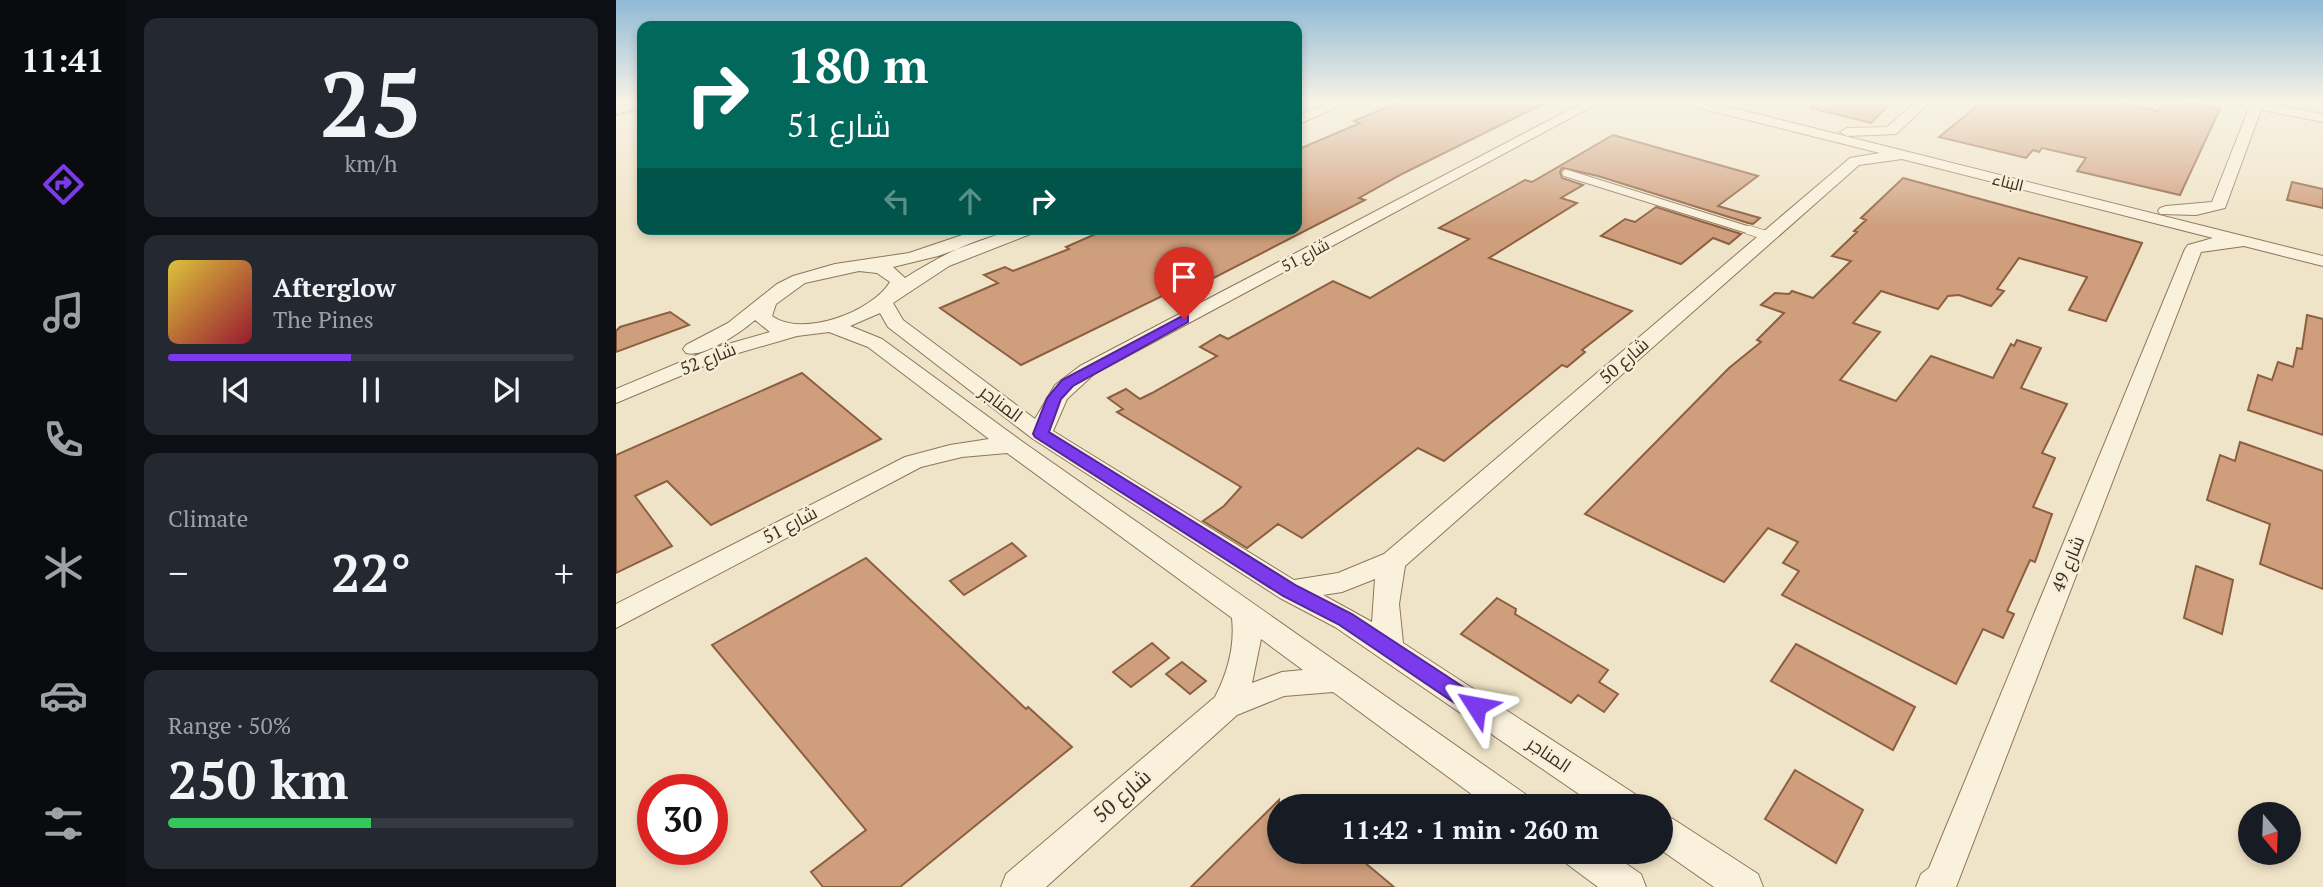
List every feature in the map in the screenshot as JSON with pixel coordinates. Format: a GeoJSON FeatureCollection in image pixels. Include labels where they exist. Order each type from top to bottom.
{"type":"FeatureCollection","features":[{"type":"Feature","properties":{"kind":"street","name":"شارع 51"},"geometry":{"type":"LineString","coordinates":[[1041,434],[1054,398],[1068,383],[1087,370],[1516,143]]}},
{"type":"Feature","properties":{"kind":"street"},"geometry":{"type":"LineString","coordinates":[[1846,143],[1854,161],[1909,152]]}},
{"type":"Feature","properties":{"kind":"street","name":"البناء"},"geometry":{"type":"LineString","coordinates":[[1875,143],[2248,237],[2323,261]]}},
{"type":"Feature","properties":{"kind":"street"},"geometry":{"type":"LineString","coordinates":[[1902,143],[1909,152]]}},
{"type":"Feature","properties":{"kind":"street"},"geometry":{"type":"LineString","coordinates":[[2219,205],[2242,143]]}},
{"type":"Feature","properties":{"kind":"street","name":"شارع 50"},"geometry":{"type":"LineString","coordinates":[[1290,591],[1342,582],[1393,561],[1854,161]]}},
{"type":"Feature","properties":{"kind":"street"},"geometry":{"type":"LineString","coordinates":[[2160,215],[2219,205]]}},
{"type":"Feature","properties":{"kind":"street"},"geometry":{"type":"LineString","coordinates":[[2219,205],[2248,237]]}},
{"type":"Feature","properties":{"kind":"street"},"geometry":{"type":"LineString","coordinates":[[2160,215],[2194,249],[2248,237]]}},
{"type":"Feature","properties":{"kind":"street"},"geometry":{"type":"LineString","coordinates":[[860,267],[930,253],[980,235]]}},
{"type":"Feature","properties":{"kind":"street"},"geometry":{"type":"LineString","coordinates":[[766,303],[764,319],[772,325],[802,330],[832,326],[862,317],[943,262],[1012,235]]}},
{"type":"Feature","properties":{"kind":"street","name":"البناء"},"geometry":{"type":"LineString","coordinates":[[2248,237],[2323,250]]}},
{"type":"Feature","properties":{"kind":"street","name":"شارع 49"},"geometry":{"type":"LineString","coordinates":[[1939,885],[2194,249]]}},
{"type":"Feature","properties":{"kind":"street","name":"المناجر"},"geometry":{"type":"LineString","coordinates":[[860,267],[876,267],[896,275],[899,282],[891,297],[888,313],[905,331],[1041,434],[1290,591],[1345,619],[1607,794]]}},
{"type":"Feature","properties":{"kind":"street","name":"شارع 52"},"geometry":{"type":"LineString","coordinates":[[616,381],[713,340],[744,321],[782,289],[805,278],[842,268],[860,267]]}},
{"type":"Feature","properties":{"kind":"street","name":"المناجر"},"geometry":{"type":"LineString","coordinates":[[832,326],[875,343],[1498,794]]}},
{"type":"Feature","properties":{"kind":"street","name":"شارع 52"},"geometry":{"type":"LineString","coordinates":[[616,397],[721,352],[802,330]]}},
{"type":"Feature","properties":{"kind":"street","name":"شارع 51"},"geometry":{"type":"LineString","coordinates":[[616,617],[913,462],[958,449],[1013,445]]}},
{"type":"Feature","properties":{"kind":"street"},"geometry":{"type":"LineString","coordinates":[[1390,648],[1384,622],[1384,596],[1393,561]]}},
{"type":"Feature","properties":{"kind":"street","name":"شارع 50"},"geometry":{"type":"LineString","coordinates":[[1019,887],[1226,706],[1240,681],[1247,657],[1249,634],[1245,612]]}},
{"type":"Feature","properties":{"kind":"street","name":"شارع 50"},"geometry":{"type":"LineString","coordinates":[[1226,706],[1282,684],[1338,680]]}},
{"type":"Feature","properties":{"kind":"street"},"geometry":{"type":"LineString","coordinates":[[1673,838],[1745,887]]}},
{"type":"Feature","properties":{"kind":"street"},"geometry":{"type":"LineString","coordinates":[[1596,864],[1628,887]]}},
{"type":"Feature","properties":{"kind":"lane"},"geometry":{"type":"LineString","coordinates":[[1566,173],[1768,236]]}},
{"type":"Feature","properties":{"kind":"building"},"geometry":{"type":"Polygon","coordinates":[[[1312,143],[1464,143],[1404,173],[1359,198],[1365,200],[1302,232],[1302,148],[1312,143]]]}},
{"type":"Feature","properties":{"kind":"building"},"geometry":{"type":"Polygon","coordinates":[[[1599,143],[1643,143],[1758,176],[1718,206],[1760,218],[1753,224],[1748,223],[1598,176],[1562,168],[1562,178],[1583,185],[1561,198],[1577,203],[1489,258],[1632,311],[1582,350],[1585,352],[1567,367],[1562,365],[1444,461],[1418,448],[1302,538],[1278,524],[1247,548],[1203,521],[1224,506],[1241,487],[1117,412],[1123,409],[1108,398],[1126,389],[1140,399],[1152,393],[1217,356],[1200,347],[1220,335],[1228,339],[1333,281],[1370,298],[1469,239],[1439,228],[1525,180],[1532,182],[1599,143]]]}},
{"type":"Feature","properties":{"kind":"building"},"geometry":{"type":"Polygon","coordinates":[[[1965,143],[2204,143],[2180,195],[2077,171],[2086,158],[2042,148],[2039,152],[2033,150],[2026,158],[1965,143]]]}},
{"type":"Feature","properties":{"kind":"building"},"geometry":{"type":"Polygon","coordinates":[[[1903,178],[2142,243],[2106,321],[2069,310],[2087,277],[2019,258],[1997,289],[2004,291],[1991,306],[1959,295],[1948,296],[1938,309],[1881,291],[1853,323],[1880,332],[1840,380],[1896,401],[1931,356],[1993,378],[2011,344],[2014,346],[2017,340],[2041,348],[2021,388],[2067,404],[2042,453],[2055,458],[2033,507],[2052,514],[2035,562],[2030,560],[2007,611],[2014,614],[2003,638],[1983,629],[1956,684],[1782,595],[1799,571],[1783,563],[1798,542],[1768,528],[1724,582],[1585,514],[1729,368],[1761,342],[1757,340],[1784,313],[1761,305],[1775,293],[1789,294],[1792,291],[1813,298],[1851,261],[1832,256],[1866,220],[1861,218],[1903,178]]]}},
{"type":"Feature","properties":{"kind":"building"},"geometry":{"type":"Polygon","coordinates":[[[2292,182],[2323,189],[2323,208],[2287,200],[2292,182]]]}},
{"type":"Feature","properties":{"kind":"building"},"geometry":{"type":"Polygon","coordinates":[[[1656,207],[1741,234],[1729,244],[1713,238],[1681,264],[1601,236],[1625,219],[1635,222],[1656,207]]]}},
{"type":"Feature","properties":{"kind":"building"},"geometry":{"type":"Polygon","coordinates":[[[1093,235],[1297,235],[1173,299],[1164,295],[1021,365],[940,308],[998,283],[984,275],[1005,267],[1013,271],[1069,249],[1066,247],[1093,235]]]}},
{"type":"Feature","properties":{"kind":"building"},"geometry":{"type":"Polygon","coordinates":[[[670,312],[689,325],[616,352],[616,331],[620,327],[670,312]]]}},
{"type":"Feature","properties":{"kind":"building"},"geometry":{"type":"Polygon","coordinates":[[[2307,315],[2323,319],[2323,435],[2248,410],[2258,375],[2272,380],[2278,362],[2293,367],[2297,348],[2302,349],[2307,315]]]}},
{"type":"Feature","properties":{"kind":"building"},"geometry":{"type":"Polygon","coordinates":[[[802,373],[881,439],[711,525],[667,481],[635,496],[672,546],[616,573],[616,455],[802,373]]]}},
{"type":"Feature","properties":{"kind":"building"},"geometry":{"type":"Polygon","coordinates":[[[2240,442],[2323,471],[2323,589],[2260,564],[2270,524],[2207,500],[2220,455],[2235,461],[2240,442]]]}},
{"type":"Feature","properties":{"kind":"building"},"geometry":{"type":"Polygon","coordinates":[[[1012,543],[1026,556],[964,595],[950,581],[1012,543]]]}},
{"type":"Feature","properties":{"kind":"building"},"geometry":{"type":"Polygon","coordinates":[[[866,558],[1026,709],[1028,707],[1072,747],[900,887],[823,887],[811,872],[866,830],[712,645],[866,558]]]}},
{"type":"Feature","properties":{"kind":"building"},"geometry":{"type":"Polygon","coordinates":[[[2196,566],[2233,580],[2222,634],[2184,618],[2196,566]]]}},
{"type":"Feature","properties":{"kind":"building"},"geometry":{"type":"Polygon","coordinates":[[[1497,598],[1516,609],[1515,614],[1608,670],[1599,682],[1618,694],[1604,712],[1578,695],[1571,703],[1461,634],[1497,598]]]}},
{"type":"Feature","properties":{"kind":"building"},"geometry":{"type":"Polygon","coordinates":[[[1152,643],[1169,658],[1131,687],[1113,672],[1152,643]]]}},
{"type":"Feature","properties":{"kind":"building"},"geometry":{"type":"Polygon","coordinates":[[[1796,644],[1915,707],[1893,750],[1771,681],[1796,644]]]}},
{"type":"Feature","properties":{"kind":"building"},"geometry":{"type":"Polygon","coordinates":[[[1182,662],[1206,681],[1190,694],[1166,674],[1182,662]]]}},
{"type":"Feature","properties":{"kind":"building"},"geometry":{"type":"Polygon","coordinates":[[[1795,770],[1863,810],[1836,863],[1765,819],[1795,770]]]}},
{"type":"Feature","properties":{"kind":"building"},"geometry":{"type":"Polygon","coordinates":[[[1267,812],[1267,864],[1366,864],[1394,887],[1191,887],[1267,812]]]}},
{"type":"Feature","properties":{"kind":"route"},"geometry":{"type":"LineString","coordinates":[[1184,319],[1087,370],[1068,383],[1054,398],[1041,434],[1290,591],[1345,619],[1476,706]]}}]}
